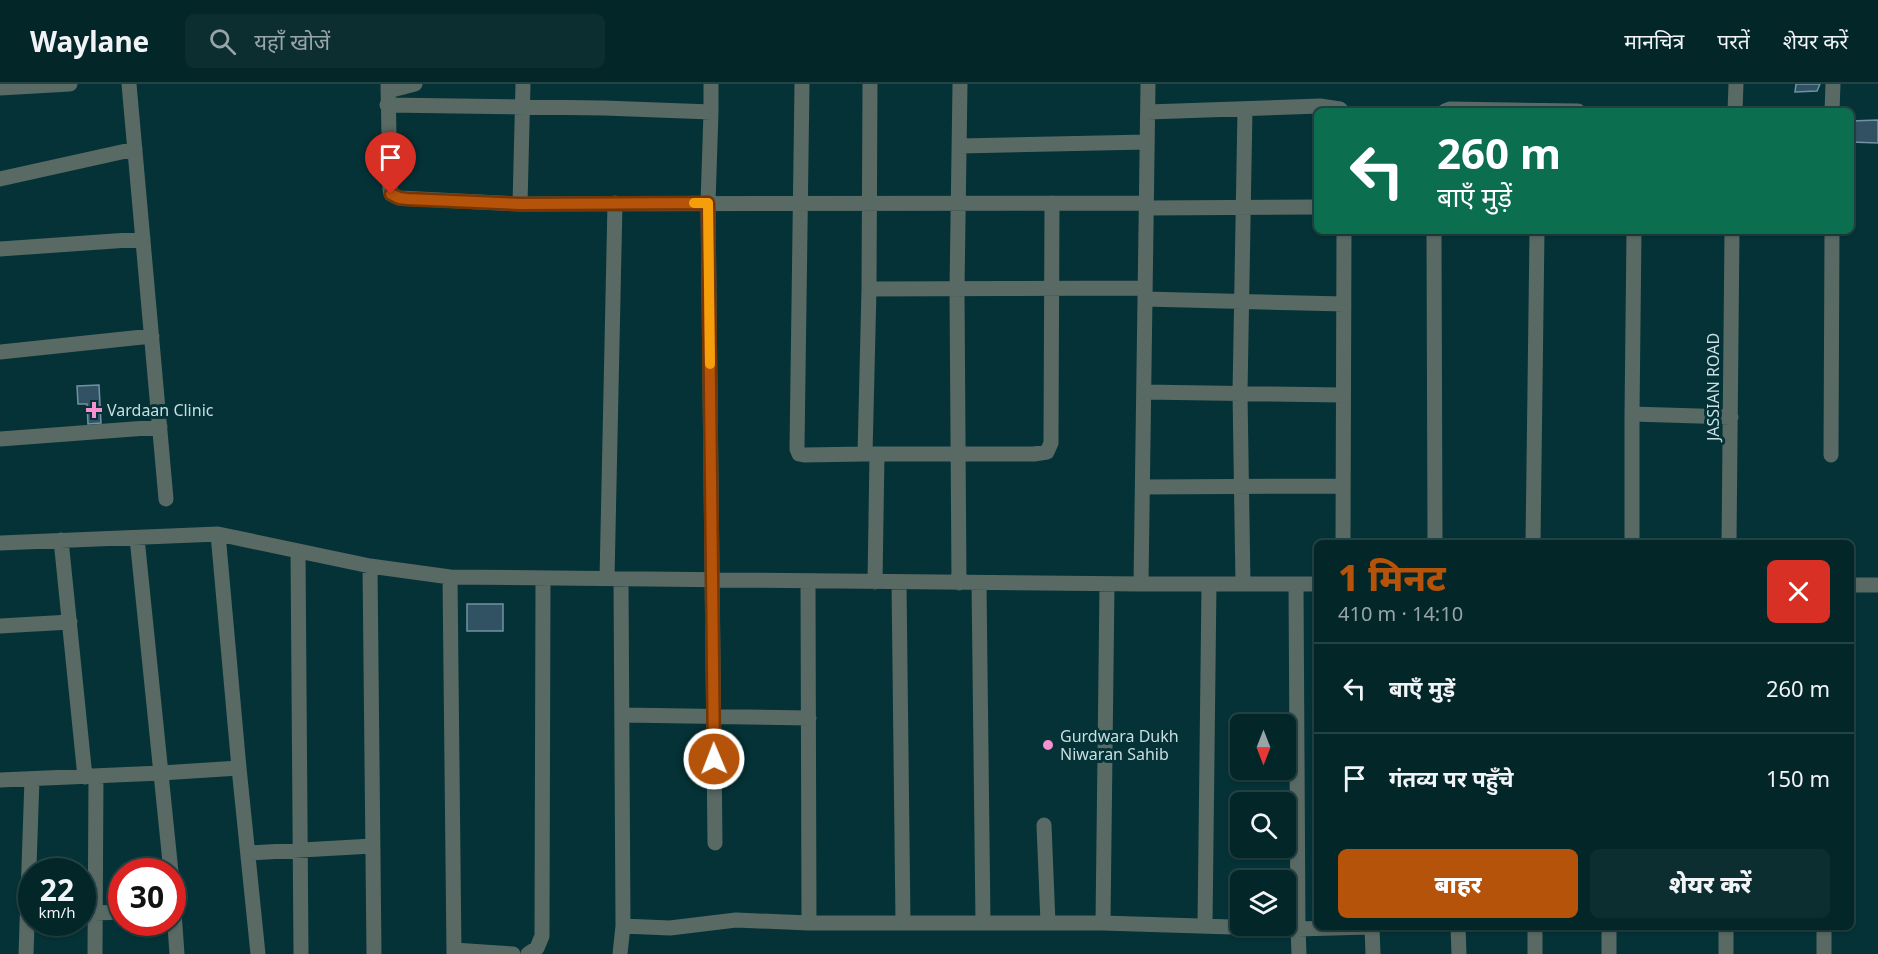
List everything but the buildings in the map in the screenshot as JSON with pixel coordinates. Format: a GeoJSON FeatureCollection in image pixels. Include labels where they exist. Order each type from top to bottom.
{"type":"FeatureCollection","features":[{"type":"Feature","properties":{"kind":"street"},"geometry":{"type":"LineString","coordinates":[[0,88],[70,84]]}},
{"type":"Feature","properties":{"kind":"street"},"geometry":{"type":"LineString","coordinates":[[129,84],[166,499]]}},
{"type":"Feature","properties":{"kind":"street"},"geometry":{"type":"LineString","coordinates":[[388,93],[415,84]]}},
{"type":"Feature","properties":{"kind":"street"},"geometry":{"type":"LineString","coordinates":[[520,204],[523,84]]}},
{"type":"Feature","properties":{"kind":"street"},"geometry":{"type":"LineString","coordinates":[[711,84],[708,203],[716,843]]}},
{"type":"Feature","properties":{"kind":"street"},"geometry":{"type":"LineString","coordinates":[[802,84],[797,449],[800,454],[1034,454],[1047,452],[1051,443],[1052,203]]}},
{"type":"Feature","properties":{"kind":"street"},"geometry":{"type":"LineString","coordinates":[[870,84],[869,289],[875,582]]}},
{"type":"Feature","properties":{"kind":"street"},"geometry":{"type":"LineString","coordinates":[[960,84],[957,289],[960,583]]}},
{"type":"Feature","properties":{"kind":"street"},"geometry":{"type":"LineString","coordinates":[[1141,584],[1148,84]]}},
{"type":"Feature","properties":{"kind":"street"},"geometry":{"type":"LineString","coordinates":[[1735,108],[1736,84]]}},
{"type":"Feature","properties":{"kind":"street"},"geometry":{"type":"LineString","coordinates":[[1832,108],[1833,84]]}},
{"type":"Feature","properties":{"kind":"street"},"geometry":{"type":"LineString","coordinates":[[388,93],[523,106],[711,112]]}},
{"type":"Feature","properties":{"kind":"street"},"geometry":{"type":"LineString","coordinates":[[388,93],[391,194],[407,199],[520,204],[1052,203],[1314,207]]}},
{"type":"Feature","properties":{"kind":"street"},"geometry":{"type":"LineString","coordinates":[[1148,112],[1320,105],[1335,108]]}},
{"type":"Feature","properties":{"kind":"street"},"geometry":{"type":"LineString","coordinates":[[1243,584],[1240,393],[1245,109]]}},
{"type":"Feature","properties":{"kind":"street"},"geometry":{"type":"LineString","coordinates":[[960,146],[1147,142]]}},
{"type":"Feature","properties":{"kind":"street"},"geometry":{"type":"LineString","coordinates":[[0,179],[135,148]]}},
{"type":"Feature","properties":{"kind":"street"},"geometry":{"type":"LineString","coordinates":[[615,203],[614,579],[623,715],[623,926],[620,954]]}},
{"type":"Feature","properties":{"kind":"street"},"geometry":{"type":"LineString","coordinates":[[1342,540],[1344,234]]}},
{"type":"Feature","properties":{"kind":"street"},"geometry":{"type":"LineString","coordinates":[[1434,234],[1435,540]]}},
{"type":"Feature","properties":{"kind":"street"},"geometry":{"type":"LineString","coordinates":[[1533,540],[1537,234]]}},
{"type":"Feature","properties":{"kind":"street"},"geometry":{"type":"LineString","coordinates":[[1632,540],[1634,234]]}},
{"type":"Feature","properties":{"kind":"street","name":"JASSIAN ROAD"},"geometry":{"type":"LineString","coordinates":[[1729,540],[1732,234]]}},
{"type":"Feature","properties":{"kind":"street"},"geometry":{"type":"LineString","coordinates":[[1831,455],[1832,234]]}},
{"type":"Feature","properties":{"kind":"street"},"geometry":{"type":"LineString","coordinates":[[0,249],[143,239]]}},
{"type":"Feature","properties":{"kind":"street"},"geometry":{"type":"LineString","coordinates":[[869,289],[1051,288],[1145,293],[1242,302],[1344,304]]}},
{"type":"Feature","properties":{"kind":"street"},"geometry":{"type":"LineString","coordinates":[[0,352],[152,336]]}},
{"type":"Feature","properties":{"kind":"street"},"geometry":{"type":"LineString","coordinates":[[1144,392],[1343,395]]}},
{"type":"Feature","properties":{"kind":"street"},"geometry":{"type":"LineString","coordinates":[[1632,414],[1731,417]]}},
{"type":"Feature","properties":{"kind":"street"},"geometry":{"type":"LineString","coordinates":[[0,440],[160,427]]}},
{"type":"Feature","properties":{"kind":"street"},"geometry":{"type":"LineString","coordinates":[[1143,487],[1343,486]]}},
{"type":"Feature","properties":{"kind":"street"},"geometry":{"type":"LineString","coordinates":[[218,534],[258,954]]}},
{"type":"Feature","properties":{"kind":"street"},"geometry":{"type":"LineString","coordinates":[[0,543],[218,534],[369,566],[450,577],[960,583],[1314,584]]}},
{"type":"Feature","properties":{"kind":"street"},"geometry":{"type":"LineString","coordinates":[[137,538],[169,858]]}},
{"type":"Feature","properties":{"kind":"street"},"geometry":{"type":"LineString","coordinates":[[61,540],[90,776],[93,858]]}},
{"type":"Feature","properties":{"kind":"street"},"geometry":{"type":"LineString","coordinates":[[298,551],[302,954]]}},
{"type":"Feature","properties":{"kind":"street"},"geometry":{"type":"LineString","coordinates":[[369,566],[374,954]]}},
{"type":"Feature","properties":{"kind":"street"},"geometry":{"type":"LineString","coordinates":[[450,577],[454,952],[513,954]]}},
{"type":"Feature","properties":{"kind":"street"},"geometry":{"type":"LineString","coordinates":[[528,954],[537,948],[542,936],[543,578]]}},
{"type":"Feature","properties":{"kind":"street"},"geometry":{"type":"LineString","coordinates":[[808,581],[809,923]]}},
{"type":"Feature","properties":{"kind":"street"},"geometry":{"type":"LineString","coordinates":[[898,582],[903,923]]}},
{"type":"Feature","properties":{"kind":"street"},"geometry":{"type":"LineString","coordinates":[[979,583],[983,923]]}},
{"type":"Feature","properties":{"kind":"street"},"geometry":{"type":"LineString","coordinates":[[1103,923],[1107,584]]}},
{"type":"Feature","properties":{"kind":"street"},"geometry":{"type":"LineString","coordinates":[[1205,926],[1209,584]]}},
{"type":"Feature","properties":{"kind":"street"},"geometry":{"type":"LineString","coordinates":[[1296,584],[1299,954]]}},
{"type":"Feature","properties":{"kind":"street"},"geometry":{"type":"LineString","coordinates":[[1854,585],[1878,585]]}},
{"type":"Feature","properties":{"kind":"street"},"geometry":{"type":"LineString","coordinates":[[0,626],[70,622]]}},
{"type":"Feature","properties":{"kind":"street"},"geometry":{"type":"LineString","coordinates":[[623,715],[809,718]]}},
{"type":"Feature","properties":{"kind":"street"},"geometry":{"type":"LineString","coordinates":[[0,780],[239,768]]}},
{"type":"Feature","properties":{"kind":"street"},"geometry":{"type":"LineString","coordinates":[[26,954],[32,779]]}},
{"type":"Feature","properties":{"kind":"street"},"geometry":{"type":"LineString","coordinates":[[1044,825],[1048,923]]}},
{"type":"Feature","properties":{"kind":"street"},"geometry":{"type":"LineString","coordinates":[[248,853],[372,846]]}},
{"type":"Feature","properties":{"kind":"street"},"geometry":{"type":"LineString","coordinates":[[623,926],[670,928],[736,920],[809,923],[1103,923],[1314,929]]}},
{"type":"Feature","properties":{"kind":"street"},"geometry":{"type":"LineString","coordinates":[[1370,930],[1373,954]]}},
{"type":"Feature","properties":{"kind":"street"},"geometry":{"type":"LineString","coordinates":[[1458,930],[1459,954]]}},
{"type":"Feature","properties":{"kind":"street"},"geometry":{"type":"LineString","coordinates":[[1534,930],[1534,954]]}},
{"type":"Feature","properties":{"kind":"street"},"geometry":{"type":"LineString","coordinates":[[1609,930],[1609,954]]}},
{"type":"Feature","properties":{"kind":"street"},"geometry":{"type":"LineString","coordinates":[[1726,930],[1726,954]]}},
{"type":"Feature","properties":{"kind":"street"},"geometry":{"type":"LineString","coordinates":[[1824,930],[1824,954]]}},
{"type":"Feature","properties":{"kind":"street"},"geometry":{"type":"LineString","coordinates":[[95,936],[95,954]]}},
{"type":"Feature","properties":{"kind":"street"},"geometry":{"type":"LineString","coordinates":[[176,936],[177,954]]}},
{"type":"Feature","properties":{"kind":"slow traffic"},"geometry":{"type":"LineString","coordinates":[[694,203],[708,203],[710,364]]}},
{"type":"Feature","properties":{"kind":"place","name":"Vardaan Clinic"},"geometry":{"type":"Point","coordinates":[94,410]}},
{"type":"Feature","properties":{"kind":"place","name":"Gurdwara Dukh Niwaran Sahib"},"geometry":{"type":"Point","coordinates":[1048,745]}},
{"type":"Feature","properties":{"kind":"route"},"geometry":{"type":"LineString","coordinates":[[391,194],[407,199],[520,204],[708,203],[714,759]]}}]}
